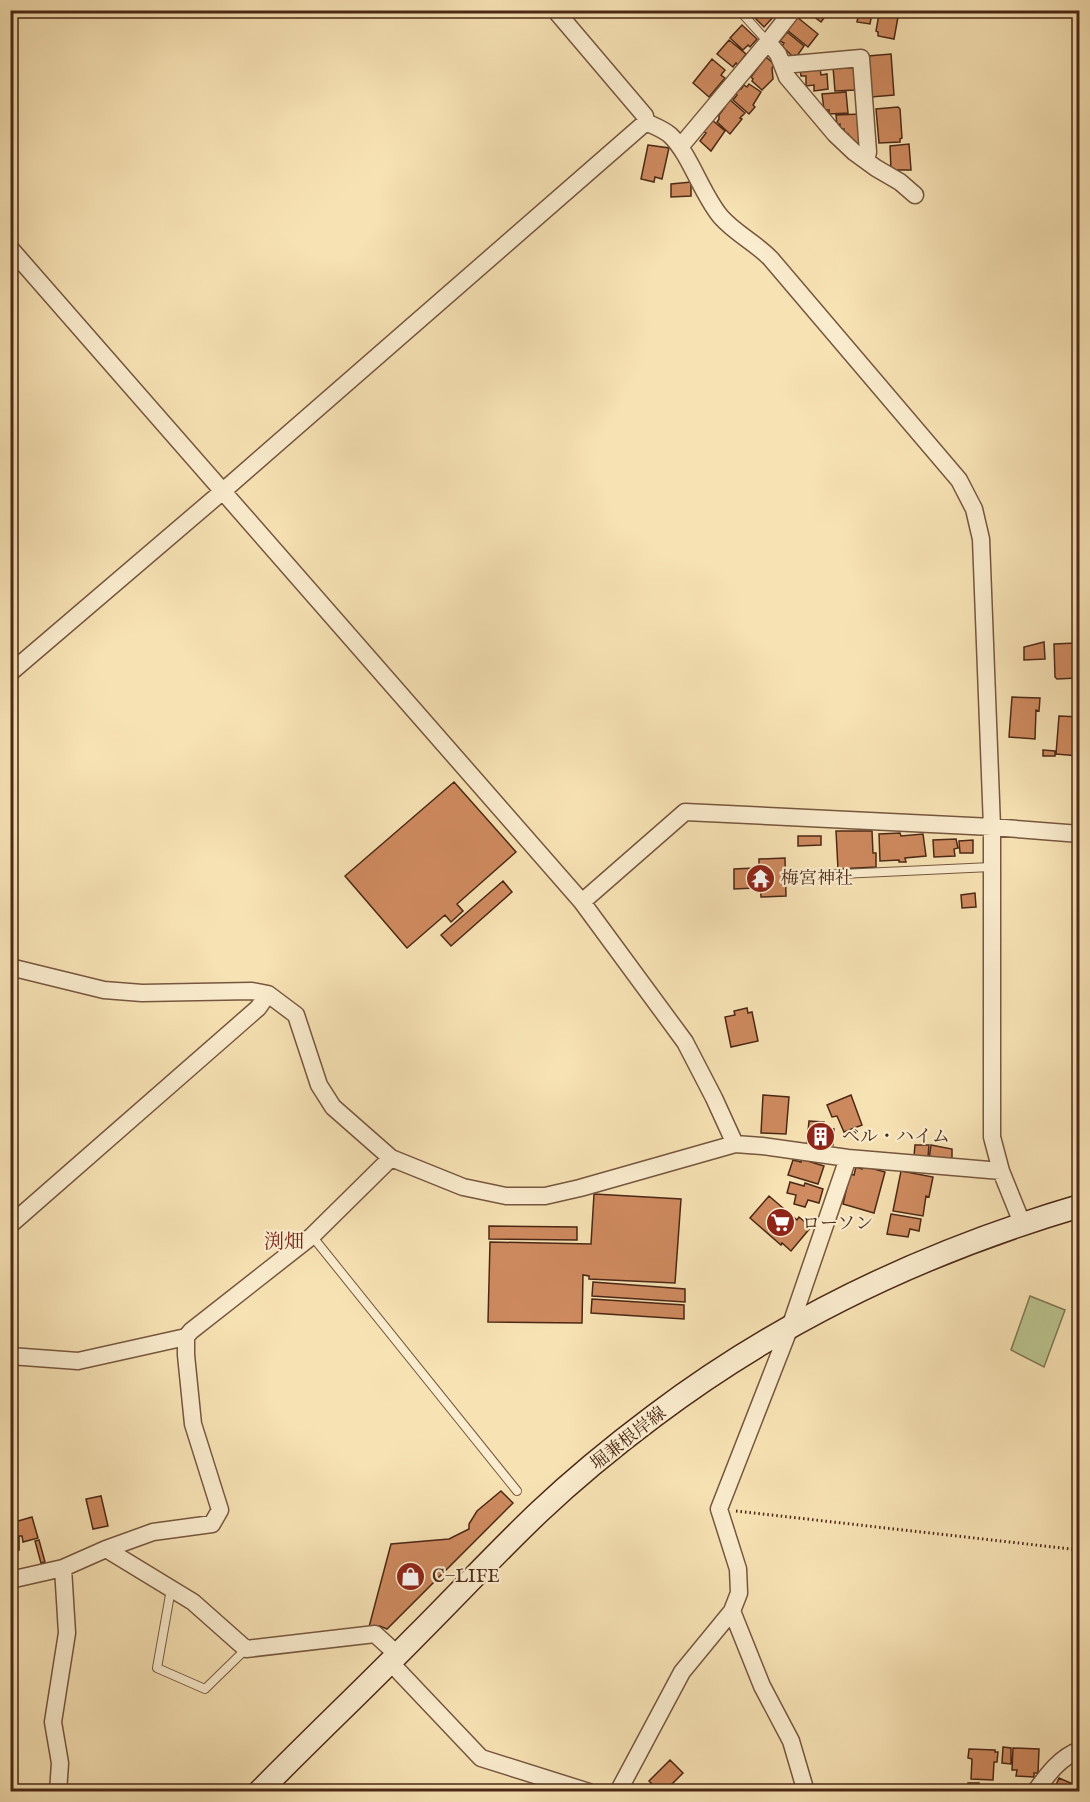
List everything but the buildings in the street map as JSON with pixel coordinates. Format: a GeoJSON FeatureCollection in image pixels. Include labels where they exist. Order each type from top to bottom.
{"type":"FeatureCollection","features":[{"type":"Feature","properties":{"kind":"main road","name":"堀兼根岸線"},"geometry":{"type":"LineString","coordinates":[[259,1791],[539,1512],[596,1462],[712,1375],[790,1327],[898,1271],[1022,1223],[1080,1206]]}},
{"type":"Feature","properties":{"kind":"street"},"geometry":{"type":"LineString","coordinates":[[555,10],[645,116],[646,122]]}},
{"type":"Feature","properties":{"kind":"street"},"geometry":{"type":"LineString","coordinates":[[680,147],[768,42],[790,12]]}},
{"type":"Feature","properties":{"kind":"street"},"geometry":{"type":"LineString","coordinates":[[768,42],[783,65],[787,78],[836,134],[866,160],[900,182],[915,195]]}},
{"type":"Feature","properties":{"kind":"street"},"geometry":{"type":"LineString","coordinates":[[783,65],[861,58],[868,152],[866,160]]}},
{"type":"Feature","properties":{"kind":"street"},"geometry":{"type":"LineString","coordinates":[[646,122],[664,131],[680,147],[702,189],[720,216],[732,228],[760,247],[771,259],[959,480],[974,509],[981,539],[992,827],[992,1137],[1001,1171],[1022,1223]]}},
{"type":"Feature","properties":{"kind":"street"},"geometry":{"type":"LineString","coordinates":[[10,674],[646,122]]}},
{"type":"Feature","properties":{"kind":"street"},"geometry":{"type":"LineString","coordinates":[[10,248],[582,902],[685,1042],[735,1144]]}},
{"type":"Feature","properties":{"kind":"street"},"geometry":{"type":"LineString","coordinates":[[582,902],[685,812],[992,827],[1080,834]]}},
{"type":"Feature","properties":{"kind":"street"},"geometry":{"type":"LineString","coordinates":[[10,967],[104,990],[142,993],[252,991],[268,994],[296,1015],[319,1085],[333,1107],[391,1158],[463,1186],[506,1196],[545,1196],[735,1144],[848,1158],[1001,1171]]}},
{"type":"Feature","properties":{"kind":"street"},"geometry":{"type":"LineString","coordinates":[[10,1225],[258,1008],[268,994]]}},
{"type":"Feature","properties":{"kind":"street"},"geometry":{"type":"LineString","coordinates":[[10,1356],[78,1361],[186,1337],[312,1236],[391,1158]]}},
{"type":"Feature","properties":{"kind":"street"},"geometry":{"type":"LineString","coordinates":[[618,1791],[682,1672],[732,1611],[740,1593],[738,1569],[719,1509],[790,1327],[848,1158]]}},
{"type":"Feature","properties":{"kind":"street"},"geometry":{"type":"LineString","coordinates":[[10,1580],[63,1568],[153,1532],[212,1524],[220,1510],[193,1424],[186,1337]]}},
{"type":"Feature","properties":{"kind":"street"},"geometry":{"type":"LineString","coordinates":[[106,1549],[193,1602],[246,1649],[375,1634],[481,1758],[543,1785],[589,1791]]}},
{"type":"Feature","properties":{"kind":"street"},"geometry":{"type":"LineString","coordinates":[[58,1791],[60,1763],[53,1722],[68,1633],[63,1568]]}},
{"type":"Feature","properties":{"kind":"street"},"geometry":{"type":"LineString","coordinates":[[732,1611],[762,1686],[791,1741],[806,1791]]}},
{"type":"Feature","properties":{"kind":"street"},"geometry":{"type":"LineString","coordinates":[[1035,1791],[1051,1770],[1070,1754],[1080,1750]]}},
{"type":"Feature","properties":{"kind":"lane"},"geometry":{"type":"LineString","coordinates":[[739,10],[768,42]]}},
{"type":"Feature","properties":{"kind":"lane"},"geometry":{"type":"LineString","coordinates":[[798,876],[991,867]]}},
{"type":"Feature","properties":{"kind":"lane"},"geometry":{"type":"LineString","coordinates":[[312,1236],[517,1491]]}},
{"type":"Feature","properties":{"kind":"lane"},"geometry":{"type":"LineString","coordinates":[[171,1588],[157,1668],[205,1689],[246,1649]]}},
{"type":"Feature","properties":{"kind":"path"},"geometry":{"type":"LineString","coordinates":[[719,1509],[1080,1550]]}},
{"type":"Feature","properties":{"kind":"green space"},"geometry":{"type":"Polygon","coordinates":[[[1030,1296],[1065,1310],[1044,1367],[1011,1350],[1030,1296]]]}},
{"type":"Feature","properties":{"kind":"place","name":"梅宮神社"},"geometry":{"type":"Point","coordinates":[760,878]}},
{"type":"Feature","properties":{"kind":"place","name":"ベル・ハイム"},"geometry":{"type":"Point","coordinates":[821,1136]}},
{"type":"Feature","properties":{"kind":"place","name":"ローソン"},"geometry":{"type":"Point","coordinates":[781,1223]}},
{"type":"Feature","properties":{"kind":"place","name":"C−LIFE"},"geometry":{"type":"Point","coordinates":[411,1576]}},
{"type":"Feature","properties":{"kind":"district","name":"渕畑"},"geometry":{"type":"Point","coordinates":[284,1241]}}]}
